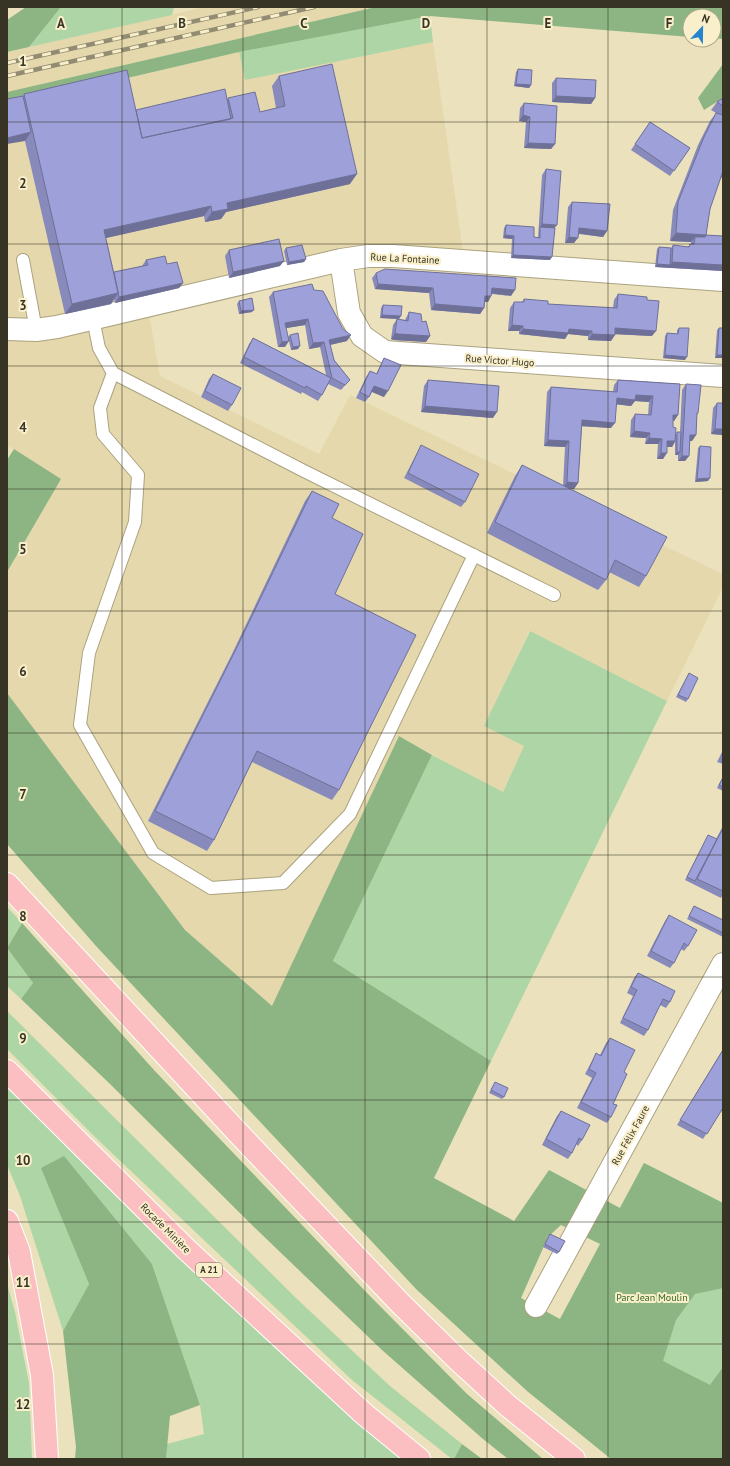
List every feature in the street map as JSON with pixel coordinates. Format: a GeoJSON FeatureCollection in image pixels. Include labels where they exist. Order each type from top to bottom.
{"type":"FeatureCollection","features":[{"type":"Feature","properties":{"kind":"highway"},"geometry":{"type":"LineString","coordinates":[[7,884],[240,1135],[400,1303],[458,1360],[508,1405],[574,1459]]}},
{"type":"Feature","properties":{"kind":"highway","name":"Rocade Minière"},"geometry":{"type":"LineString","coordinates":[[7,1070],[186,1249],[364,1414],[419,1459]]}},
{"type":"Feature","properties":{"kind":"highway"},"geometry":{"type":"LineString","coordinates":[[7,1221],[19,1252],[42,1375],[47,1459]]}},
{"type":"Feature","properties":{"kind":"street","name":"Rue La Fontaine"},"geometry":{"type":"LineString","coordinates":[[7,329],[36,330],[57,327],[341,260],[368,256],[393,256],[723,280]]}},
{"type":"Feature","properties":{"kind":"street","name":"Rue Victor Hugo"},"geometry":{"type":"LineString","coordinates":[[341,260],[349,313],[362,336],[385,352],[723,376]]}},
{"type":"Feature","properties":{"kind":"street","name":"Rue Félix Faure"},"geometry":{"type":"LineString","coordinates":[[536,1306],[723,964]]}},
{"type":"Feature","properties":{"kind":"lane"},"geometry":{"type":"LineString","coordinates":[[23,260],[36,330]]}},
{"type":"Feature","properties":{"kind":"lane"},"geometry":{"type":"LineString","coordinates":[[93,319],[99,348],[113,373],[304,471],[554,595]]}},
{"type":"Feature","properties":{"kind":"lane"},"geometry":{"type":"LineString","coordinates":[[113,373],[100,408],[103,434],[138,475],[135,522],[89,653],[80,725],[153,853],[211,888],[283,883],[350,814],[474,555]]}},
{"type":"Feature","properties":{"kind":"shaded area"},"geometry":{"type":"Polygon","coordinates":[[[205,7],[376,7],[7,92],[7,52],[205,7]]]}},
{"type":"Feature","properties":{"kind":"shaded area"},"geometry":{"type":"Polygon","coordinates":[[[433,42],[463,252],[362,245],[146,297],[160,376],[319,454],[350,395],[723,574],[723,587],[667,701],[529,631],[485,726],[524,746],[502,793],[399,736],[272,1007],[185,930],[7,693],[7,572],[61,479],[7,446],[7,106],[239,52],[245,80],[433,42]]]}},
{"type":"Feature","properties":{"kind":"green space"},"geometry":{"type":"Polygon","coordinates":[[[26,7],[61,7],[29,47],[7,52],[7,20],[26,7]]]}},
{"type":"Feature","properties":{"kind":"green space"},"geometry":{"type":"Polygon","coordinates":[[[61,7],[174,7],[172,15],[29,47],[61,7]]]}},
{"type":"Feature","properties":{"kind":"green space"},"geometry":{"type":"Polygon","coordinates":[[[376,7],[723,7],[723,39],[722,8],[682,8],[682,36],[430,16],[239,52],[7,106],[7,92],[376,7]]]}},
{"type":"Feature","properties":{"kind":"green space"},"geometry":{"type":"Polygon","coordinates":[[[430,16],[433,42],[245,80],[239,52],[430,16]]]}},
{"type":"Feature","properties":{"kind":"green space"},"geometry":{"type":"Polygon","coordinates":[[[723,64],[723,98],[704,110],[698,98],[723,64]]]}},
{"type":"Feature","properties":{"kind":"green space"},"geometry":{"type":"Polygon","coordinates":[[[14,449],[61,479],[7,572],[7,460],[14,449]]]}},
{"type":"Feature","properties":{"kind":"green space"},"geometry":{"type":"Polygon","coordinates":[[[530,631],[667,701],[491,1061],[333,961],[432,755],[503,792],[524,746],[484,726],[530,631]]]}},
{"type":"Feature","properties":{"kind":"green space"},"geometry":{"type":"Polygon","coordinates":[[[7,693],[185,930],[272,1006],[399,736],[432,755],[333,961],[491,1061],[434,1178],[514,1221],[549,1170],[620,1208],[644,1163],[723,1203],[723,1288],[695,1294],[676,1320],[663,1361],[710,1385],[723,1367],[723,1459],[611,1459],[527,1391],[417,1290],[96,946],[7,844],[7,693]],[[561,1225],[548,1237],[521,1298],[560,1319],[600,1244],[561,1225]]]}},
{"type":"Feature","properties":{"kind":"green space"},"geometry":{"type":"Polygon","coordinates":[[[7,907],[22,923],[7,948],[7,907]]]}},
{"type":"Feature","properties":{"kind":"green space"},"geometry":{"type":"Polygon","coordinates":[[[22,923],[154,1070],[367,1293],[466,1393],[543,1459],[508,1459],[483,1439],[382,1350],[21,999],[33,983],[7,948],[22,923]]]}},
{"type":"Feature","properties":{"kind":"green space"},"geometry":{"type":"Polygon","coordinates":[[[7,948],[33,983],[21,999],[7,986],[7,948]]]}},
{"type":"Feature","properties":{"kind":"green space"},"geometry":{"type":"Polygon","coordinates":[[[7,1011],[297,1299],[390,1386],[462,1444],[454,1459],[452,1459],[352,1380],[97,1139],[7,1049],[7,1011]]]}},
{"type":"Feature","properties":{"kind":"green space"},"geometry":{"type":"Polygon","coordinates":[[[7,1084],[403,1459],[166,1459],[167,1444],[204,1434],[200,1405],[152,1264],[42,1168],[89,1284],[63,1331],[20,1196],[7,1165],[7,1084]]]}},
{"type":"Feature","properties":{"kind":"green space"},"geometry":{"type":"Polygon","coordinates":[[[64,1156],[152,1264],[200,1405],[170,1416],[166,1459],[75,1459],[76,1447],[63,1331],[89,1284],[41,1168],[64,1156]]]}},
{"type":"Feature","properties":{"kind":"green space","name":"Parc Jean Moulin"},"geometry":{"type":"Polygon","coordinates":[[[644,1163],[723,1203],[723,1436],[560,1319],[644,1163]]]}},
{"type":"Feature","properties":{"kind":"green space"},"geometry":{"type":"Polygon","coordinates":[[[7,1284],[15,1312],[29,1383],[32,1459],[7,1459],[7,1284]]]}},
{"type":"Feature","properties":{"kind":"green space"},"geometry":{"type":"Polygon","coordinates":[[[462,1444],[482,1459],[454,1459],[462,1444]]]}},
{"type":"Feature","properties":{"kind":"building"},"geometry":{"type":"Polygon","coordinates":[[[332,64],[357,174],[227,203],[228,209],[212,212],[211,206],[104,230],[118,293],[72,304],[24,94],[127,70],[142,138],[233,118],[228,98],[255,92],[260,112],[285,106],[279,76],[332,64]]]}},
{"type":"Feature","properties":{"kind":"building"},"geometry":{"type":"Polygon","coordinates":[[[518,69],[532,70],[531,85],[516,84],[518,69]]]}},
{"type":"Feature","properties":{"kind":"building"},"geometry":{"type":"Polygon","coordinates":[[[556,78],[596,80],[595,98],[556,96],[556,78]]]}},
{"type":"Feature","properties":{"kind":"building"},"geometry":{"type":"Polygon","coordinates":[[[225,89],[231,119],[142,138],[136,110],[225,89]]]}},
{"type":"Feature","properties":{"kind":"building"},"geometry":{"type":"Polygon","coordinates":[[[23,96],[31,132],[7,138],[7,99],[23,96]]]}},
{"type":"Feature","properties":{"kind":"building"},"geometry":{"type":"Polygon","coordinates":[[[723,98],[723,106],[717,102],[723,98]]]}},
{"type":"Feature","properties":{"kind":"building"},"geometry":{"type":"Polygon","coordinates":[[[524,103],[557,106],[555,144],[528,143],[530,117],[523,115],[524,103]]]}},
{"type":"Feature","properties":{"kind":"building"},"geometry":{"type":"Polygon","coordinates":[[[716,113],[723,115],[723,171],[710,209],[706,235],[676,233],[678,202],[704,137],[716,113]]]}},
{"type":"Feature","properties":{"kind":"building"},"geometry":{"type":"Polygon","coordinates":[[[650,122],[690,148],[674,171],[635,144],[650,122]]]}},
{"type":"Feature","properties":{"kind":"building"},"geometry":{"type":"Polygon","coordinates":[[[546,169],[561,171],[557,225],[542,224],[546,169]]]}},
{"type":"Feature","properties":{"kind":"building"},"geometry":{"type":"Polygon","coordinates":[[[572,202],[610,204],[607,231],[579,228],[578,238],[569,237],[572,202]]]}},
{"type":"Feature","properties":{"kind":"building"},"geometry":{"type":"Polygon","coordinates":[[[506,225],[534,227],[534,237],[540,238],[540,227],[555,228],[552,257],[513,255],[514,236],[505,235],[506,225]]]}},
{"type":"Feature","properties":{"kind":"building"},"geometry":{"type":"Polygon","coordinates":[[[706,235],[723,236],[723,265],[672,262],[673,245],[689,247],[690,244],[694,244],[695,237],[705,237],[706,235]]]}},
{"type":"Feature","properties":{"kind":"building"},"geometry":{"type":"Polygon","coordinates":[[[279,239],[284,261],[233,272],[229,250],[279,239]]]}},
{"type":"Feature","properties":{"kind":"building"},"geometry":{"type":"Polygon","coordinates":[[[302,245],[306,259],[289,262],[286,248],[302,245]]]}},
{"type":"Feature","properties":{"kind":"building"},"geometry":{"type":"Polygon","coordinates":[[[659,247],[671,248],[670,265],[657,264],[659,247]]]}},
{"type":"Feature","properties":{"kind":"building"},"geometry":{"type":"Polygon","coordinates":[[[165,256],[167,264],[177,262],[183,283],[119,297],[114,272],[148,265],[146,260],[165,256]]]}},
{"type":"Feature","properties":{"kind":"building"},"geometry":{"type":"Polygon","coordinates":[[[385,269],[516,278],[515,290],[492,288],[491,296],[485,296],[484,308],[435,304],[433,288],[378,284],[376,273],[385,269]]]}},
{"type":"Feature","properties":{"kind":"building"},"geometry":{"type":"Polygon","coordinates":[[[312,284],[314,290],[323,291],[343,329],[351,335],[329,340],[334,360],[350,380],[345,385],[332,378],[324,342],[313,343],[308,319],[285,323],[289,341],[282,342],[273,292],[312,284]]]}},
{"type":"Feature","properties":{"kind":"building"},"geometry":{"type":"Polygon","coordinates":[[[618,294],[647,297],[647,300],[659,301],[656,331],[615,328],[615,335],[592,334],[592,331],[569,329],[568,333],[523,329],[523,326],[512,325],[514,302],[524,302],[524,299],[548,301],[548,304],[617,308],[618,294]]]}},
{"type":"Feature","properties":{"kind":"building"},"geometry":{"type":"Polygon","coordinates":[[[252,298],[254,310],[241,311],[239,301],[252,298]]]}},
{"type":"Feature","properties":{"kind":"building"},"geometry":{"type":"Polygon","coordinates":[[[383,305],[402,306],[401,316],[382,315],[383,305]]]}},
{"type":"Feature","properties":{"kind":"building"},"geometry":{"type":"Polygon","coordinates":[[[409,312],[421,314],[422,322],[426,321],[430,336],[395,333],[397,319],[408,321],[409,312]]]}},
{"type":"Feature","properties":{"kind":"building"},"geometry":{"type":"Polygon","coordinates":[[[679,328],[689,328],[687,357],[665,355],[667,333],[678,334],[679,328]]]}},
{"type":"Feature","properties":{"kind":"building"},"geometry":{"type":"Polygon","coordinates":[[[719,328],[723,328],[723,355],[717,355],[719,328]]]}},
{"type":"Feature","properties":{"kind":"building"},"geometry":{"type":"Polygon","coordinates":[[[298,333],[300,346],[293,347],[290,335],[298,333]]]}},
{"type":"Feature","properties":{"kind":"building"},"geometry":{"type":"Polygon","coordinates":[[[253,338],[331,378],[322,395],[244,357],[253,338]]]}},
{"type":"Feature","properties":{"kind":"building"},"geometry":{"type":"Polygon","coordinates":[[[384,358],[401,365],[388,391],[374,386],[369,397],[360,392],[370,371],[377,374],[384,358]]]}},
{"type":"Feature","properties":{"kind":"building"},"geometry":{"type":"Polygon","coordinates":[[[213,374],[241,388],[232,405],[205,391],[213,374]]]}},
{"type":"Feature","properties":{"kind":"building"},"geometry":{"type":"Polygon","coordinates":[[[428,380],[499,386],[497,412],[425,406],[428,380]]]}},
{"type":"Feature","properties":{"kind":"building"},"geometry":{"type":"Polygon","coordinates":[[[618,380],[680,384],[678,415],[673,415],[673,427],[676,428],[675,441],[667,441],[667,453],[661,453],[662,439],[649,438],[650,433],[634,431],[635,414],[651,415],[653,396],[636,395],[635,400],[617,398],[615,423],[582,420],[578,483],[567,482],[569,441],[548,440],[551,387],[617,392],[618,380]]]}},
{"type":"Feature","properties":{"kind":"building"},"geometry":{"type":"Polygon","coordinates":[[[686,384],[701,385],[696,435],[690,435],[689,456],[682,456],[686,384]]]}},
{"type":"Feature","properties":{"kind":"building"},"geometry":{"type":"Polygon","coordinates":[[[717,403],[723,403],[723,429],[715,429],[717,403]]]}},
{"type":"Feature","properties":{"kind":"building"},"geometry":{"type":"Polygon","coordinates":[[[677,432],[681,432],[680,452],[677,452],[677,432]]]}},
{"type":"Feature","properties":{"kind":"building"},"geometry":{"type":"Polygon","coordinates":[[[421,445],[479,474],[465,502],[408,473],[421,445]]]}},
{"type":"Feature","properties":{"kind":"building"},"geometry":{"type":"Polygon","coordinates":[[[700,446],[711,447],[710,478],[697,479],[700,446]]]}},
{"type":"Feature","properties":{"kind":"building"},"geometry":{"type":"Polygon","coordinates":[[[522,465],[667,537],[646,576],[615,560],[606,580],[495,522],[522,465]]]}},
{"type":"Feature","properties":{"kind":"building"},"geometry":{"type":"Polygon","coordinates":[[[312,491],[339,504],[332,518],[363,534],[335,594],[416,635],[339,790],[257,751],[214,840],[155,811],[238,645],[312,491]]]}},
{"type":"Feature","properties":{"kind":"building"},"geometry":{"type":"Polygon","coordinates":[[[689,673],[698,678],[688,699],[678,695],[689,673]]]}},
{"type":"Feature","properties":{"kind":"building"},"geometry":{"type":"Polygon","coordinates":[[[723,778],[723,787],[719,785],[723,778]]]}},
{"type":"Feature","properties":{"kind":"building"},"geometry":{"type":"Polygon","coordinates":[[[723,828],[723,891],[697,879],[723,828]]]}},
{"type":"Feature","properties":{"kind":"building"},"geometry":{"type":"Polygon","coordinates":[[[708,835],[717,839],[695,881],[687,877],[708,835]]]}},
{"type":"Feature","properties":{"kind":"building"},"geometry":{"type":"Polygon","coordinates":[[[694,906],[723,920],[723,933],[689,916],[694,906]]]}},
{"type":"Feature","properties":{"kind":"building"},"geometry":{"type":"Polygon","coordinates":[[[669,915],[697,930],[688,946],[684,943],[674,963],[651,951],[669,915]]]}},
{"type":"Feature","properties":{"kind":"building"},"geometry":{"type":"Polygon","coordinates":[[[638,973],[675,991],[670,1002],[663,999],[648,1030],[623,1018],[637,990],[631,987],[638,973]]]}},
{"type":"Feature","properties":{"kind":"building"},"geometry":{"type":"Polygon","coordinates":[[[610,1038],[635,1050],[624,1072],[627,1074],[613,1104],[617,1105],[611,1117],[581,1102],[596,1073],[589,1069],[596,1053],[601,1056],[610,1038]]]}},
{"type":"Feature","properties":{"kind":"building"},"geometry":{"type":"Polygon","coordinates":[[[723,1050],[723,1108],[707,1134],[680,1120],[723,1050]]]}},
{"type":"Feature","properties":{"kind":"building"},"geometry":{"type":"Polygon","coordinates":[[[495,1082],[508,1088],[504,1097],[491,1090],[495,1082]]]}},
{"type":"Feature","properties":{"kind":"building"},"geometry":{"type":"Polygon","coordinates":[[[561,1111],[590,1125],[582,1140],[579,1138],[572,1153],[546,1139],[561,1111]]]}},
{"type":"Feature","properties":{"kind":"building"},"geometry":{"type":"Polygon","coordinates":[[[550,1234],[565,1241],[559,1252],[545,1244],[550,1234]]]}},
{"type":"Feature","properties":{"kind":"railway"},"geometry":{"type":"LineString","coordinates":[[7,63],[258,7]]}},
{"type":"Feature","properties":{"kind":"railway"},"geometry":{"type":"LineString","coordinates":[[7,76],[314,7]]}}]}
